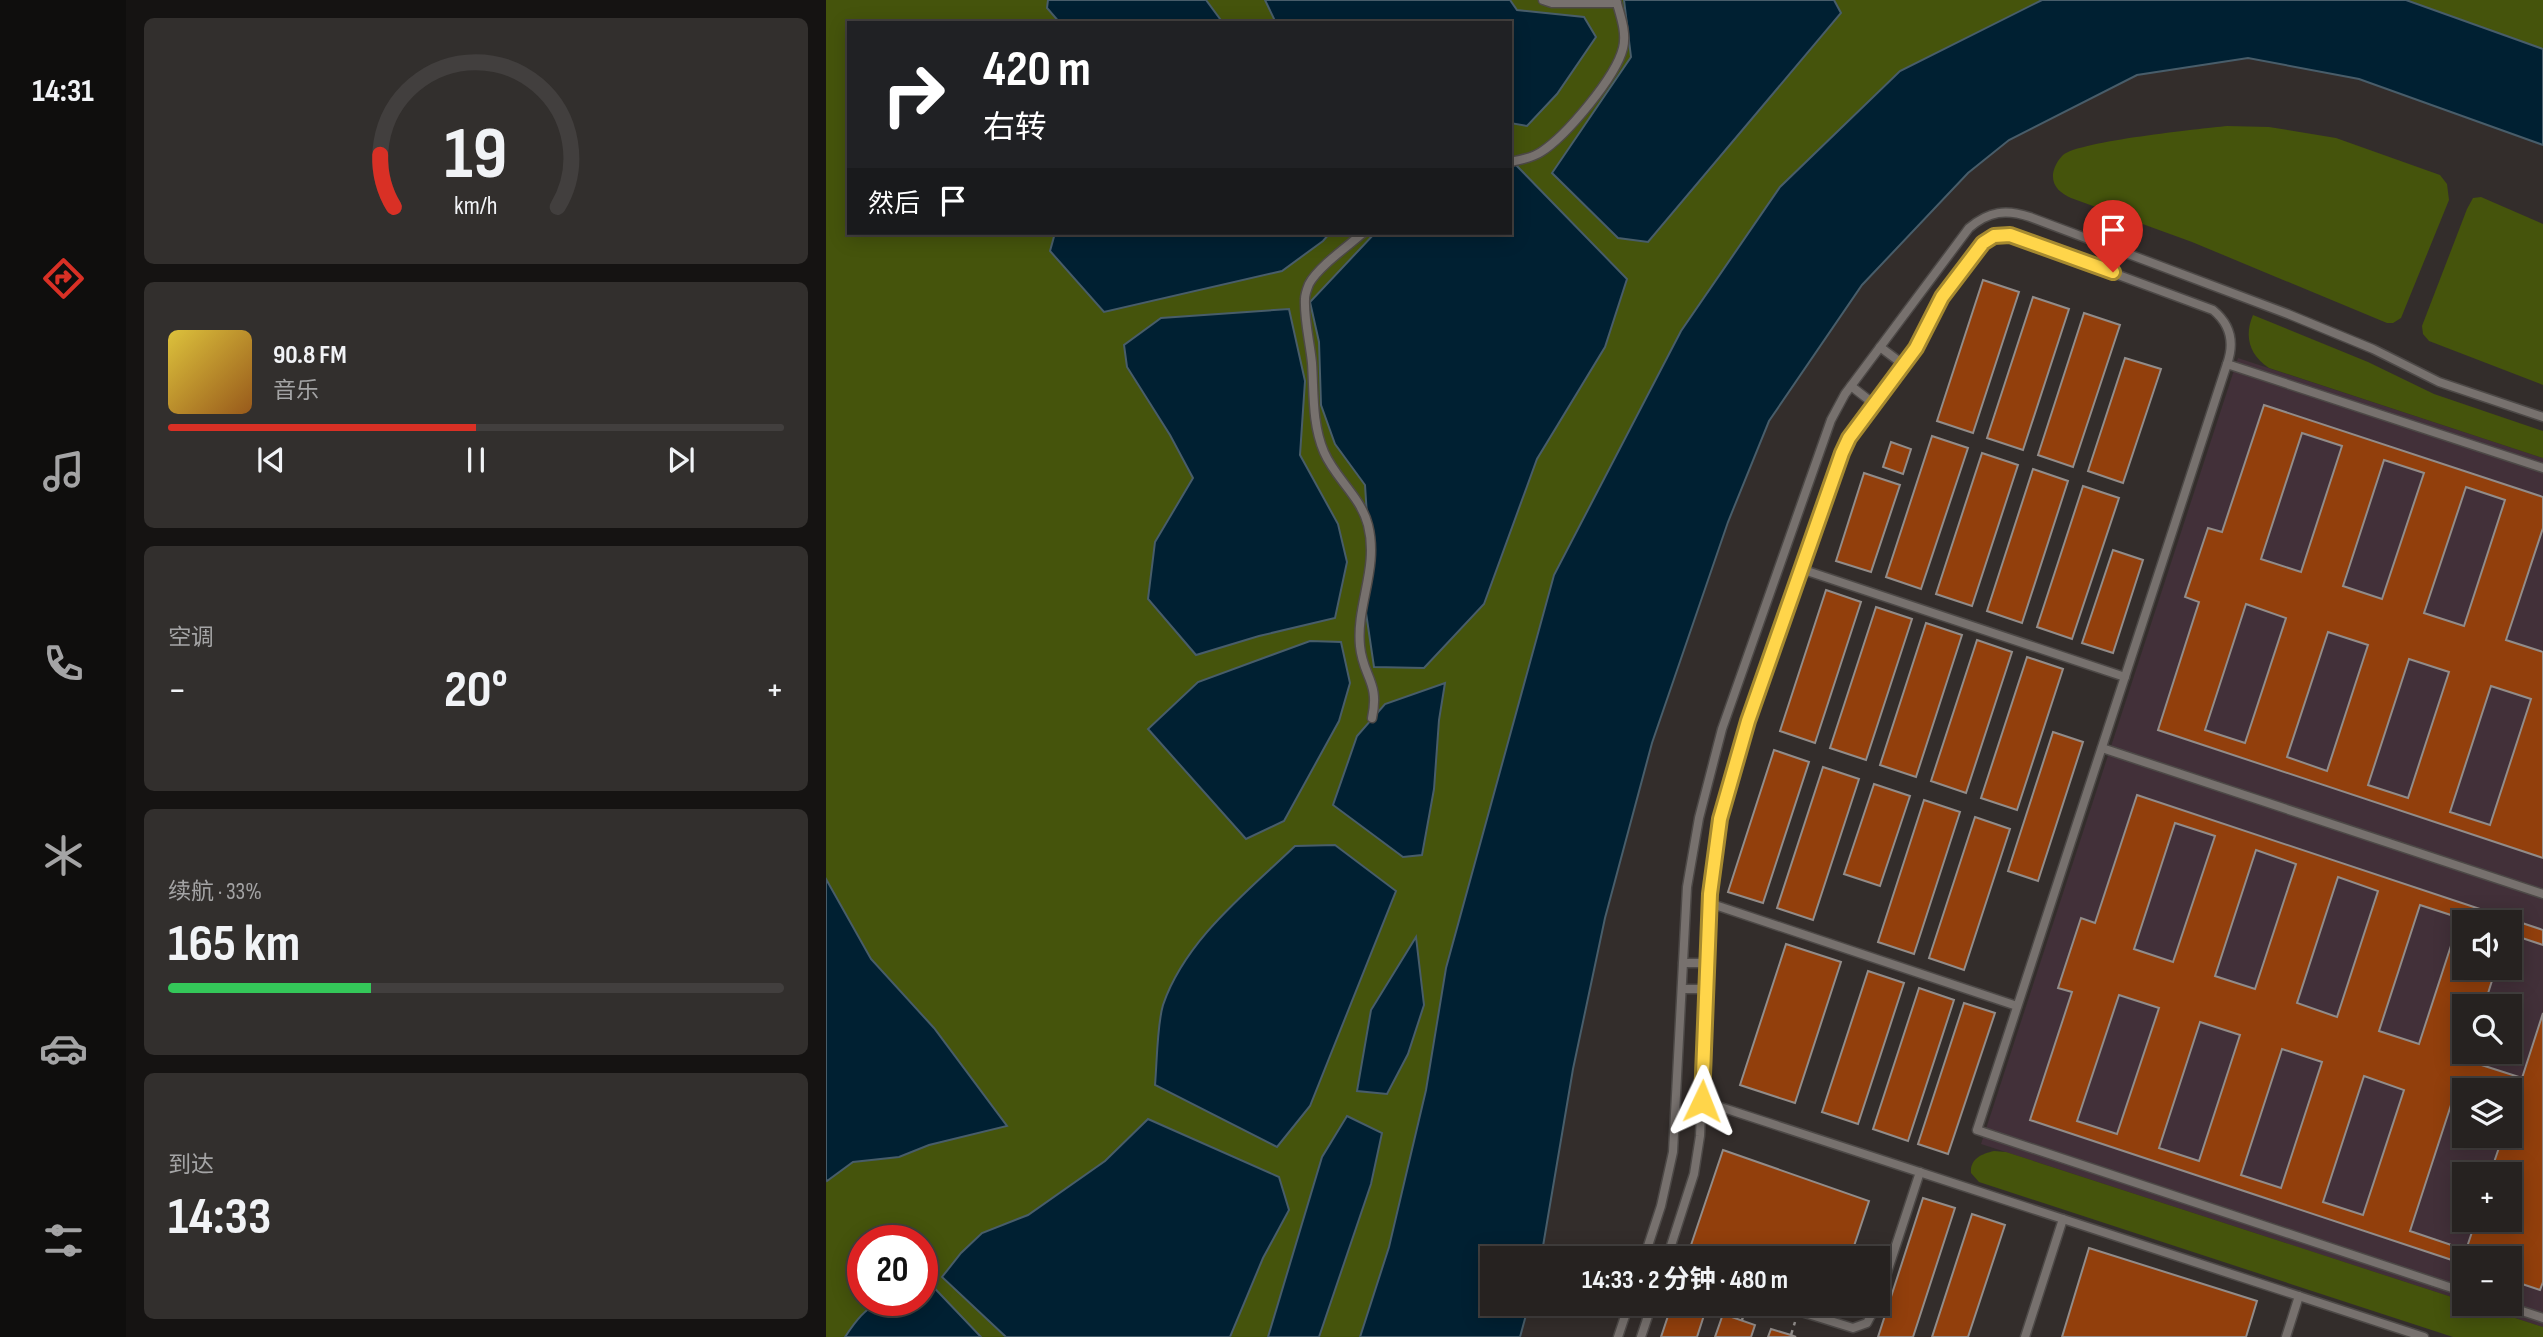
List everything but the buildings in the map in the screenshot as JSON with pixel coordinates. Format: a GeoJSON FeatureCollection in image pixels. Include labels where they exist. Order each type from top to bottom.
{"type":"FeatureCollection","features":[{"type":"Feature","properties":{"kind":"lane"},"geometry":{"type":"LineString","coordinates":[[1512,161],[1539,154],[1569,130],[1614,68],[1623,47],[1623,24],[1617,2],[1552,3],[1543,0]]}},
{"type":"Feature","properties":{"kind":"lane"},"geometry":{"type":"LineString","coordinates":[[1648,1246],[1661,1206],[1673,1152],[1690,868],[1699,818],[1719,738],[1831,420],[1851,386],[1969,228],[1986,216],[2007,211],[2030,216],[2288,314],[2373,349],[2439,382],[2543,417]]}},
{"type":"Feature","properties":{"kind":"lane"},"geometry":{"type":"LineString","coordinates":[[1671,1246],[1694,1174],[1700,1136],[1709,904],[1715,845],[1748,721],[1845,445],[1916,348],[1936,307],[1958,275],[1988,238],[2003,234],[2206,305],[2220,315],[2229,330],[2231,347],[1977,1130],[2452,1288]]}},
{"type":"Feature","properties":{"kind":"lane"},"geometry":{"type":"LineString","coordinates":[[1361,235],[1310,282],[1305,301],[1314,410],[1319,436],[1324,454],[1359,503],[1368,523],[1371,541],[1372,562],[1360,646],[1375,692],[1372,718]]}},
{"type":"Feature","properties":{"kind":"lane"},"geometry":{"type":"LineString","coordinates":[[1880,347],[1904,365]]}},
{"type":"Feature","properties":{"kind":"lane"},"geometry":{"type":"LineString","coordinates":[[2227,363],[2543,468]]}},
{"type":"Feature","properties":{"kind":"lane"},"geometry":{"type":"LineString","coordinates":[[1851,386],[1874,404]]}},
{"type":"Feature","properties":{"kind":"lane"},"geometry":{"type":"LineString","coordinates":[[1801,569],[2125,677]]}},
{"type":"Feature","properties":{"kind":"lane"},"geometry":{"type":"LineString","coordinates":[[2102,748],[2543,894]]}},
{"type":"Feature","properties":{"kind":"lane"},"geometry":{"type":"LineString","coordinates":[[1709,904],[2017,1006]]}},
{"type":"Feature","properties":{"kind":"lane"},"geometry":{"type":"LineString","coordinates":[[1683,963],[1707,963]]}},
{"type":"Feature","properties":{"kind":"lane"},"geometry":{"type":"LineString","coordinates":[[1682,989],[1706,989]]}},
{"type":"Feature","properties":{"kind":"lane"},"geometry":{"type":"LineString","coordinates":[[1702,1101],[2424,1337]]}},
{"type":"Feature","properties":{"kind":"lane"},"geometry":{"type":"LineString","coordinates":[[1890,1263],[1920,1172]]}},
{"type":"Feature","properties":{"kind":"lane"},"geometry":{"type":"LineString","coordinates":[[2025,1337],[2063,1219]]}},
{"type":"Feature","properties":{"kind":"lane"},"geometry":{"type":"LineString","coordinates":[[2286,1337],[2299,1296]]}},
{"type":"Feature","properties":{"kind":"lane"},"geometry":{"type":"LineString","coordinates":[[2522,1311],[2543,1318]]}},
{"type":"Feature","properties":{"kind":"lane"},"geometry":{"type":"LineString","coordinates":[[1618,1337],[1625,1316]]}},
{"type":"Feature","properties":{"kind":"lane"},"geometry":{"type":"LineString","coordinates":[[1641,1337],[1648,1316]]}},
{"type":"Feature","properties":{"kind":"lane"},"geometry":{"type":"LineString","coordinates":[[1815,1316],[1853,1328],[1867,1323],[1870,1316]]}},
{"type":"Feature","properties":{"kind":"path"},"geometry":{"type":"LineString","coordinates":[[1741,1320],[1742,1316]]}},
{"type":"Feature","properties":{"kind":"path"},"geometry":{"type":"LineString","coordinates":[[1791,1335],[1797,1316]]}},
{"type":"Feature","properties":{"kind":"shaded area"},"geometry":{"type":"Polygon","coordinates":[[[2238,358],[2543,458],[2543,1327],[2509,1316],[2522,1316],[2522,1246],[2452,1246],[2452,1297],[1981,1144],[2238,358]]]}},
{"type":"Feature","properties":{"kind":"green space"},"geometry":{"type":"Polygon","coordinates":[[[826,0],[2042,0],[1900,71],[1446,968],[1426,1090],[1389,1247],[1360,1337],[826,1337],[826,0]]]}},
{"type":"Feature","properties":{"kind":"green space"},"geometry":{"type":"Polygon","coordinates":[[[2403,0],[2543,0],[2543,54],[2403,0]]]}},
{"type":"Feature","properties":{"kind":"green space"},"geometry":{"type":"Polygon","coordinates":[[[2227,126],[2269,127],[2336,138],[2440,175],[2447,184],[2449,200],[2401,318],[2387,323],[2192,242],[2071,198],[2061,192],[2054,183],[2053,174],[2058,161],[2063,155],[2074,150],[2141,136],[2227,126]]]}},
{"type":"Feature","properties":{"kind":"green space"},"geometry":{"type":"Polygon","coordinates":[[[2481,197],[2543,224],[2543,385],[2429,341],[2423,334],[2422,326],[2467,209],[2473,198],[2481,197]]]}},
{"type":"Feature","properties":{"kind":"green space"},"geometry":{"type":"Polygon","coordinates":[[[2253,315],[2368,362],[2434,394],[2543,431],[2543,458],[2269,368],[2257,357],[2250,344],[2249,330],[2253,315]]]}},
{"type":"Feature","properties":{"kind":"green space"},"geometry":{"type":"Polygon","coordinates":[[[1994,1151],[2006,1152],[2452,1297],[2452,1316],[2509,1316],[2543,1327],[2543,1337],[2453,1337],[1979,1182],[1971,1173],[1971,1168],[1974,1161],[1994,1151]]]}},
{"type":"Feature","properties":{"kind":"water"},"geometry":{"type":"Polygon","coordinates":[[[1048,0],[1206,0],[1222,21],[1058,21],[1047,8],[1048,0]]]}},
{"type":"Feature","properties":{"kind":"water"},"geometry":{"type":"Polygon","coordinates":[[[1265,0],[1510,0],[1517,10],[1584,17],[1596,37],[1557,94],[1527,126],[1512,123],[1512,21],[1275,21],[1265,0]]]}},
{"type":"Feature","properties":{"kind":"water"},"geometry":{"type":"Polygon","coordinates":[[[1624,0],[1834,0],[1841,13],[1648,242],[1618,238],[1552,173],[1631,57],[1624,0]]]}},
{"type":"Feature","properties":{"kind":"water"},"geometry":{"type":"Polygon","coordinates":[[[2042,0],[2406,0],[2543,49],[2543,145],[2359,79],[2248,58],[2137,75],[2009,140],[1968,173],[1862,285],[1769,421],[1728,522],[1652,743],[1605,918],[1573,1069],[1543,1246],[1480,1246],[1480,1316],[1526,1316],[1520,1337],[1360,1337],[1389,1247],[1426,1090],[1446,968],[1554,575],[1681,331],[1780,187],[1900,71],[2042,0]]]}},
{"type":"Feature","properties":{"kind":"water"},"geometry":{"type":"Polygon","coordinates":[[[1515,164],[1627,279],[1605,347],[1537,459],[1484,604],[1424,668],[1374,667],[1365,606],[1369,547],[1365,485],[1335,444],[1321,405],[1319,342],[1310,302],[1373,235],[1512,235],[1512,165],[1515,164]]]}},
{"type":"Feature","properties":{"kind":"water"},"geometry":{"type":"Polygon","coordinates":[[[1054,235],[1328,235],[1282,271],[1104,312],[1050,251],[1054,235]]]}},
{"type":"Feature","properties":{"kind":"water"},"geometry":{"type":"Polygon","coordinates":[[[1289,309],[1305,381],[1300,455],[1338,524],[1347,562],[1335,618],[1259,636],[1196,655],[1148,599],[1155,542],[1193,478],[1170,435],[1127,367],[1124,345],[1161,318],[1289,309]]]}},
{"type":"Feature","properties":{"kind":"water"},"geometry":{"type":"Polygon","coordinates":[[[1310,641],[1341,642],[1350,683],[1339,721],[1284,821],[1246,839],[1148,729],[1198,682],[1310,641]]]}},
{"type":"Feature","properties":{"kind":"water"},"geometry":{"type":"Polygon","coordinates":[[[1445,683],[1439,720],[1434,789],[1422,855],[1403,857],[1333,805],[1357,736],[1385,704],[1445,683]]]}},
{"type":"Feature","properties":{"kind":"water"},"geometry":{"type":"Polygon","coordinates":[[[1335,845],[1396,891],[1310,1106],[1277,1147],[1155,1085],[1161,1013],[1173,981],[1186,959],[1238,899],[1295,846],[1335,845]]]}},
{"type":"Feature","properties":{"kind":"water"},"geometry":{"type":"Polygon","coordinates":[[[826,879],[871,959],[934,1028],[1007,1126],[929,1145],[899,1157],[853,1162],[827,1181],[826,879]]]}},
{"type":"Feature","properties":{"kind":"water"},"geometry":{"type":"Polygon","coordinates":[[[1416,937],[1424,1005],[1408,1054],[1387,1094],[1357,1091],[1371,1010],[1416,937]]]}},
{"type":"Feature","properties":{"kind":"water"},"geometry":{"type":"Polygon","coordinates":[[[1347,1116],[1382,1133],[1371,1184],[1319,1337],[1268,1337],[1322,1157],[1347,1116]]]}},
{"type":"Feature","properties":{"kind":"water"},"geometry":{"type":"Polygon","coordinates":[[[1148,1119],[1279,1177],[1289,1210],[1263,1258],[1230,1337],[1006,1337],[942,1277],[982,1233],[1028,1215],[1105,1161],[1148,1119]]]}},
{"type":"Feature","properties":{"kind":"water"},"geometry":{"type":"Polygon","coordinates":[[[938,1292],[981,1337],[845,1337],[861,1316],[938,1316],[938,1292]]]}},
{"type":"Feature","properties":{"kind":"route"},"geometry":{"type":"LineString","coordinates":[[1702,1101],[1710,894],[1720,819],[1748,721],[1845,445],[1916,348],[1942,297],[1988,238],[2010,235],[2113,272]]}}]}
